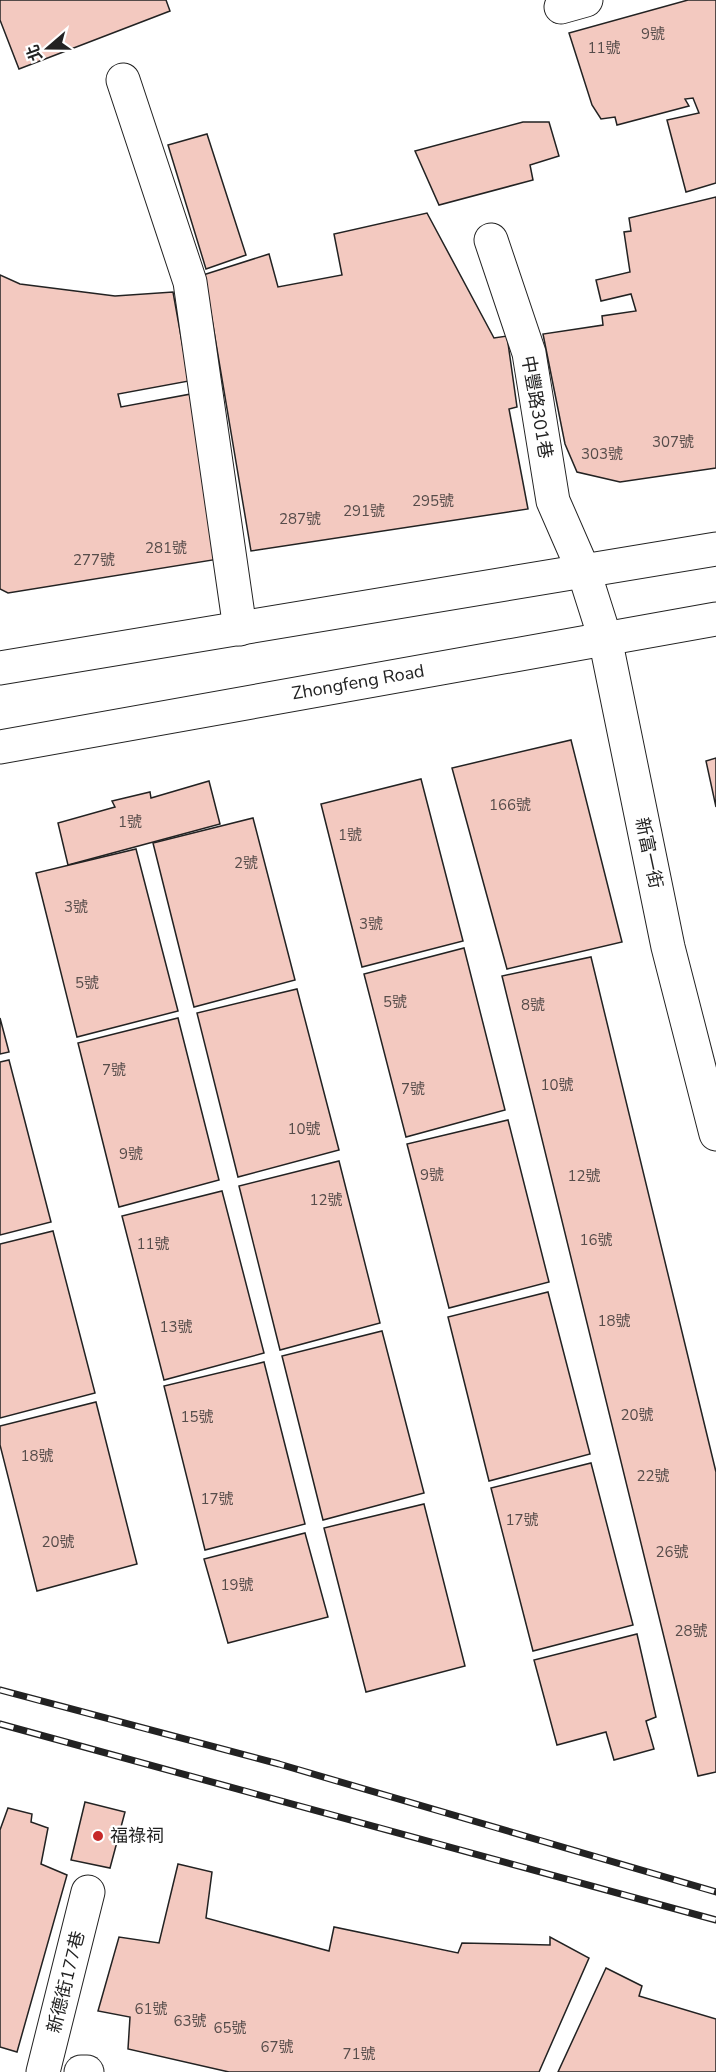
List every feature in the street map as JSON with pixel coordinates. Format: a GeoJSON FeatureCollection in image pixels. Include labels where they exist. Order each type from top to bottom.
{"type":"FeatureCollection","features":[{"type":"Feature","properties":{"kind":"main road"},"geometry":{"type":"LineString","coordinates":[[123,80],[190,282],[240,629]]}},
{"type":"Feature","properties":{"kind":"main road","name":"中豐路301巷"},"geometry":{"type":"LineString","coordinates":[[491,240],[529,353],[553,501],[584,572]]}},
{"type":"Feature","properties":{"kind":"main road"},"geometry":{"type":"LineString","coordinates":[[0,668],[716,549]]}},
{"type":"Feature","properties":{"kind":"main road","name":"新富一街"},"geometry":{"type":"LineString","coordinates":[[584,572],[605,638],[668,947],[716,1134]]}},
{"type":"Feature","properties":{"kind":"main road","name":"Zhongfeng Road"},"geometry":{"type":"LineString","coordinates":[[0,747],[716,619]]}},
{"type":"Feature","properties":{"kind":"main road","name":"新德街177巷"},"geometry":{"type":"LineString","coordinates":[[43,2072],[88,1892]]}},
{"type":"Feature","properties":{"kind":"main road"},"geometry":{"type":"LineString","coordinates":[[81,2072],[87,2072]]}},
{"type":"Feature","properties":{"kind":"building"},"geometry":{"type":"Polygon","coordinates":[[[0,0],[166,0],[170,11],[19,69],[0,20],[0,0]]]}},
{"type":"Feature","properties":{"kind":"building"},"geometry":{"type":"Polygon","coordinates":[[[688,0],[716,0],[716,183],[686,192],[667,120],[699,113],[693,98],[685,99],[689,106],[617,125],[615,117],[601,119],[592,105],[569,33],[688,0]]]}},
{"type":"Feature","properties":{"kind":"building"},"geometry":{"type":"Polygon","coordinates":[[[523,122],[549,122],[559,156],[530,165],[533,180],[439,205],[415,151],[523,122]]]}},
{"type":"Feature","properties":{"kind":"building"},"geometry":{"type":"Polygon","coordinates":[[[207,134],[246,255],[206,269],[168,145],[207,134]]]}},
{"type":"Feature","properties":{"kind":"building"},"geometry":{"type":"Polygon","coordinates":[[[716,197],[716,468],[620,482],[577,472],[565,444],[543,334],[603,325],[602,316],[636,311],[631,294],[601,301],[596,280],[630,272],[624,232],[631,231],[629,218],[716,197]]]}},
{"type":"Feature","properties":{"kind":"building"},"geometry":{"type":"Polygon","coordinates":[[[427,213],[494,338],[507,336],[517,407],[509,409],[528,509],[251,551],[203,275],[269,254],[278,287],[342,275],[334,234],[427,213]]]}},
{"type":"Feature","properties":{"kind":"building"},"geometry":{"type":"Polygon","coordinates":[[[0,275],[20,284],[115,296],[173,292],[189,381],[118,394],[121,407],[191,394],[219,559],[8,593],[0,589],[0,275]]]}},
{"type":"Feature","properties":{"kind":"building"},"geometry":{"type":"Polygon","coordinates":[[[571,740],[622,942],[507,969],[452,768],[571,740]]]}},
{"type":"Feature","properties":{"kind":"building"},"geometry":{"type":"Polygon","coordinates":[[[716,758],[716,807],[706,761],[716,758]]]}},
{"type":"Feature","properties":{"kind":"building"},"geometry":{"type":"Polygon","coordinates":[[[421,779],[463,941],[362,967],[321,804],[421,779]]]}},
{"type":"Feature","properties":{"kind":"building"},"geometry":{"type":"Polygon","coordinates":[[[209,781],[220,824],[68,865],[58,823],[115,807],[112,801],[150,792],[151,798],[209,781]]]}},
{"type":"Feature","properties":{"kind":"building"},"geometry":{"type":"Polygon","coordinates":[[[253,818],[295,980],[194,1007],[153,843],[253,818]]]}},
{"type":"Feature","properties":{"kind":"building"},"geometry":{"type":"Polygon","coordinates":[[[136,849],[178,1011],[77,1037],[36,873],[136,849]]]}},
{"type":"Feature","properties":{"kind":"building"},"geometry":{"type":"Polygon","coordinates":[[[464,948],[505,1110],[406,1137],[364,974],[464,948]]]}},
{"type":"Feature","properties":{"kind":"building"},"geometry":{"type":"Polygon","coordinates":[[[591,957],[716,1472],[716,1772],[698,1776],[502,976],[591,957]]]}},
{"type":"Feature","properties":{"kind":"building"},"geometry":{"type":"Polygon","coordinates":[[[297,989],[339,1150],[238,1177],[197,1013],[297,989]]]}},
{"type":"Feature","properties":{"kind":"building"},"geometry":{"type":"Polygon","coordinates":[[[0,1018],[9,1052],[0,1054],[0,1018]]]}},
{"type":"Feature","properties":{"kind":"building"},"geometry":{"type":"Polygon","coordinates":[[[178,1018],[219,1180],[119,1207],[78,1043],[178,1018]]]}},
{"type":"Feature","properties":{"kind":"building"},"geometry":{"type":"Polygon","coordinates":[[[9,1060],[51,1222],[0,1235],[0,1062],[9,1060]]]}},
{"type":"Feature","properties":{"kind":"building"},"geometry":{"type":"Polygon","coordinates":[[[508,1120],[549,1282],[449,1308],[407,1144],[508,1120]]]}},
{"type":"Feature","properties":{"kind":"building"},"geometry":{"type":"Polygon","coordinates":[[[339,1161],[380,1323],[280,1350],[239,1186],[339,1161]]]}},
{"type":"Feature","properties":{"kind":"building"},"geometry":{"type":"Polygon","coordinates":[[[222,1191],[264,1353],[164,1380],[122,1216],[222,1191]]]}},
{"type":"Feature","properties":{"kind":"building"},"geometry":{"type":"Polygon","coordinates":[[[53,1231],[95,1393],[0,1418],[0,1244],[53,1231]]]}},
{"type":"Feature","properties":{"kind":"building"},"geometry":{"type":"Polygon","coordinates":[[[548,1292],[590,1454],[489,1481],[448,1317],[548,1292]]]}},
{"type":"Feature","properties":{"kind":"building"},"geometry":{"type":"Polygon","coordinates":[[[382,1331],[424,1493],[323,1520],[282,1356],[382,1331]]]}},
{"type":"Feature","properties":{"kind":"building"},"geometry":{"type":"Polygon","coordinates":[[[264,1362],[305,1524],[205,1550],[164,1386],[264,1362]]]}},
{"type":"Feature","properties":{"kind":"building"},"geometry":{"type":"Polygon","coordinates":[[[96,1402],[137,1564],[37,1591],[0,1445],[0,1426],[96,1402]]]}},
{"type":"Feature","properties":{"kind":"building"},"geometry":{"type":"Polygon","coordinates":[[[591,1463],[633,1625],[533,1651],[491,1488],[591,1463]]]}},
{"type":"Feature","properties":{"kind":"building"},"geometry":{"type":"Polygon","coordinates":[[[424,1504],[465,1666],[366,1692],[324,1528],[424,1504]]]}},
{"type":"Feature","properties":{"kind":"building"},"geometry":{"type":"Polygon","coordinates":[[[305,1533],[328,1617],[228,1643],[204,1559],[305,1533]]]}},
{"type":"Feature","properties":{"kind":"building"},"geometry":{"type":"Polygon","coordinates":[[[637,1634],[656,1717],[646,1721],[654,1749],[614,1760],[606,1732],[557,1745],[534,1660],[637,1634]]]}},
{"type":"Feature","properties":{"kind":"building","name":"福祿祠"},"geometry":{"type":"Polygon","coordinates":[[[85,1802],[125,1812],[110,1868],[71,1860],[85,1802]]]}},
{"type":"Feature","properties":{"kind":"building"},"geometry":{"type":"Polygon","coordinates":[[[8,1808],[32,1814],[31,1822],[48,1828],[41,1864],[67,1875],[17,2052],[0,2047],[0,1830],[8,1808]]]}},
{"type":"Feature","properties":{"kind":"building"},"geometry":{"type":"Polygon","coordinates":[[[178,1864],[212,1872],[206,1918],[329,1951],[334,1927],[458,1953],[462,1943],[550,1945],[550,1937],[589,1958],[539,2072],[229,2072],[128,2049],[130,2017],[98,2011],[119,1937],[159,1943],[178,1864]]]}},
{"type":"Feature","properties":{"kind":"building"},"geometry":{"type":"Polygon","coordinates":[[[606,1968],[642,1986],[639,1996],[716,2019],[716,2072],[558,2072],[606,1968]]]}},
{"type":"Feature","properties":{"kind":"railway"},"geometry":{"type":"LineString","coordinates":[[0,1690],[279,1764],[716,1892]]}},
{"type":"Feature","properties":{"kind":"railway"},"geometry":{"type":"LineString","coordinates":[[0,1724],[716,1920]]}},
{"type":"Feature","properties":{"kind":"place","name":"福祿祠"},"geometry":{"type":"Point","coordinates":[98,1836]}}]}
